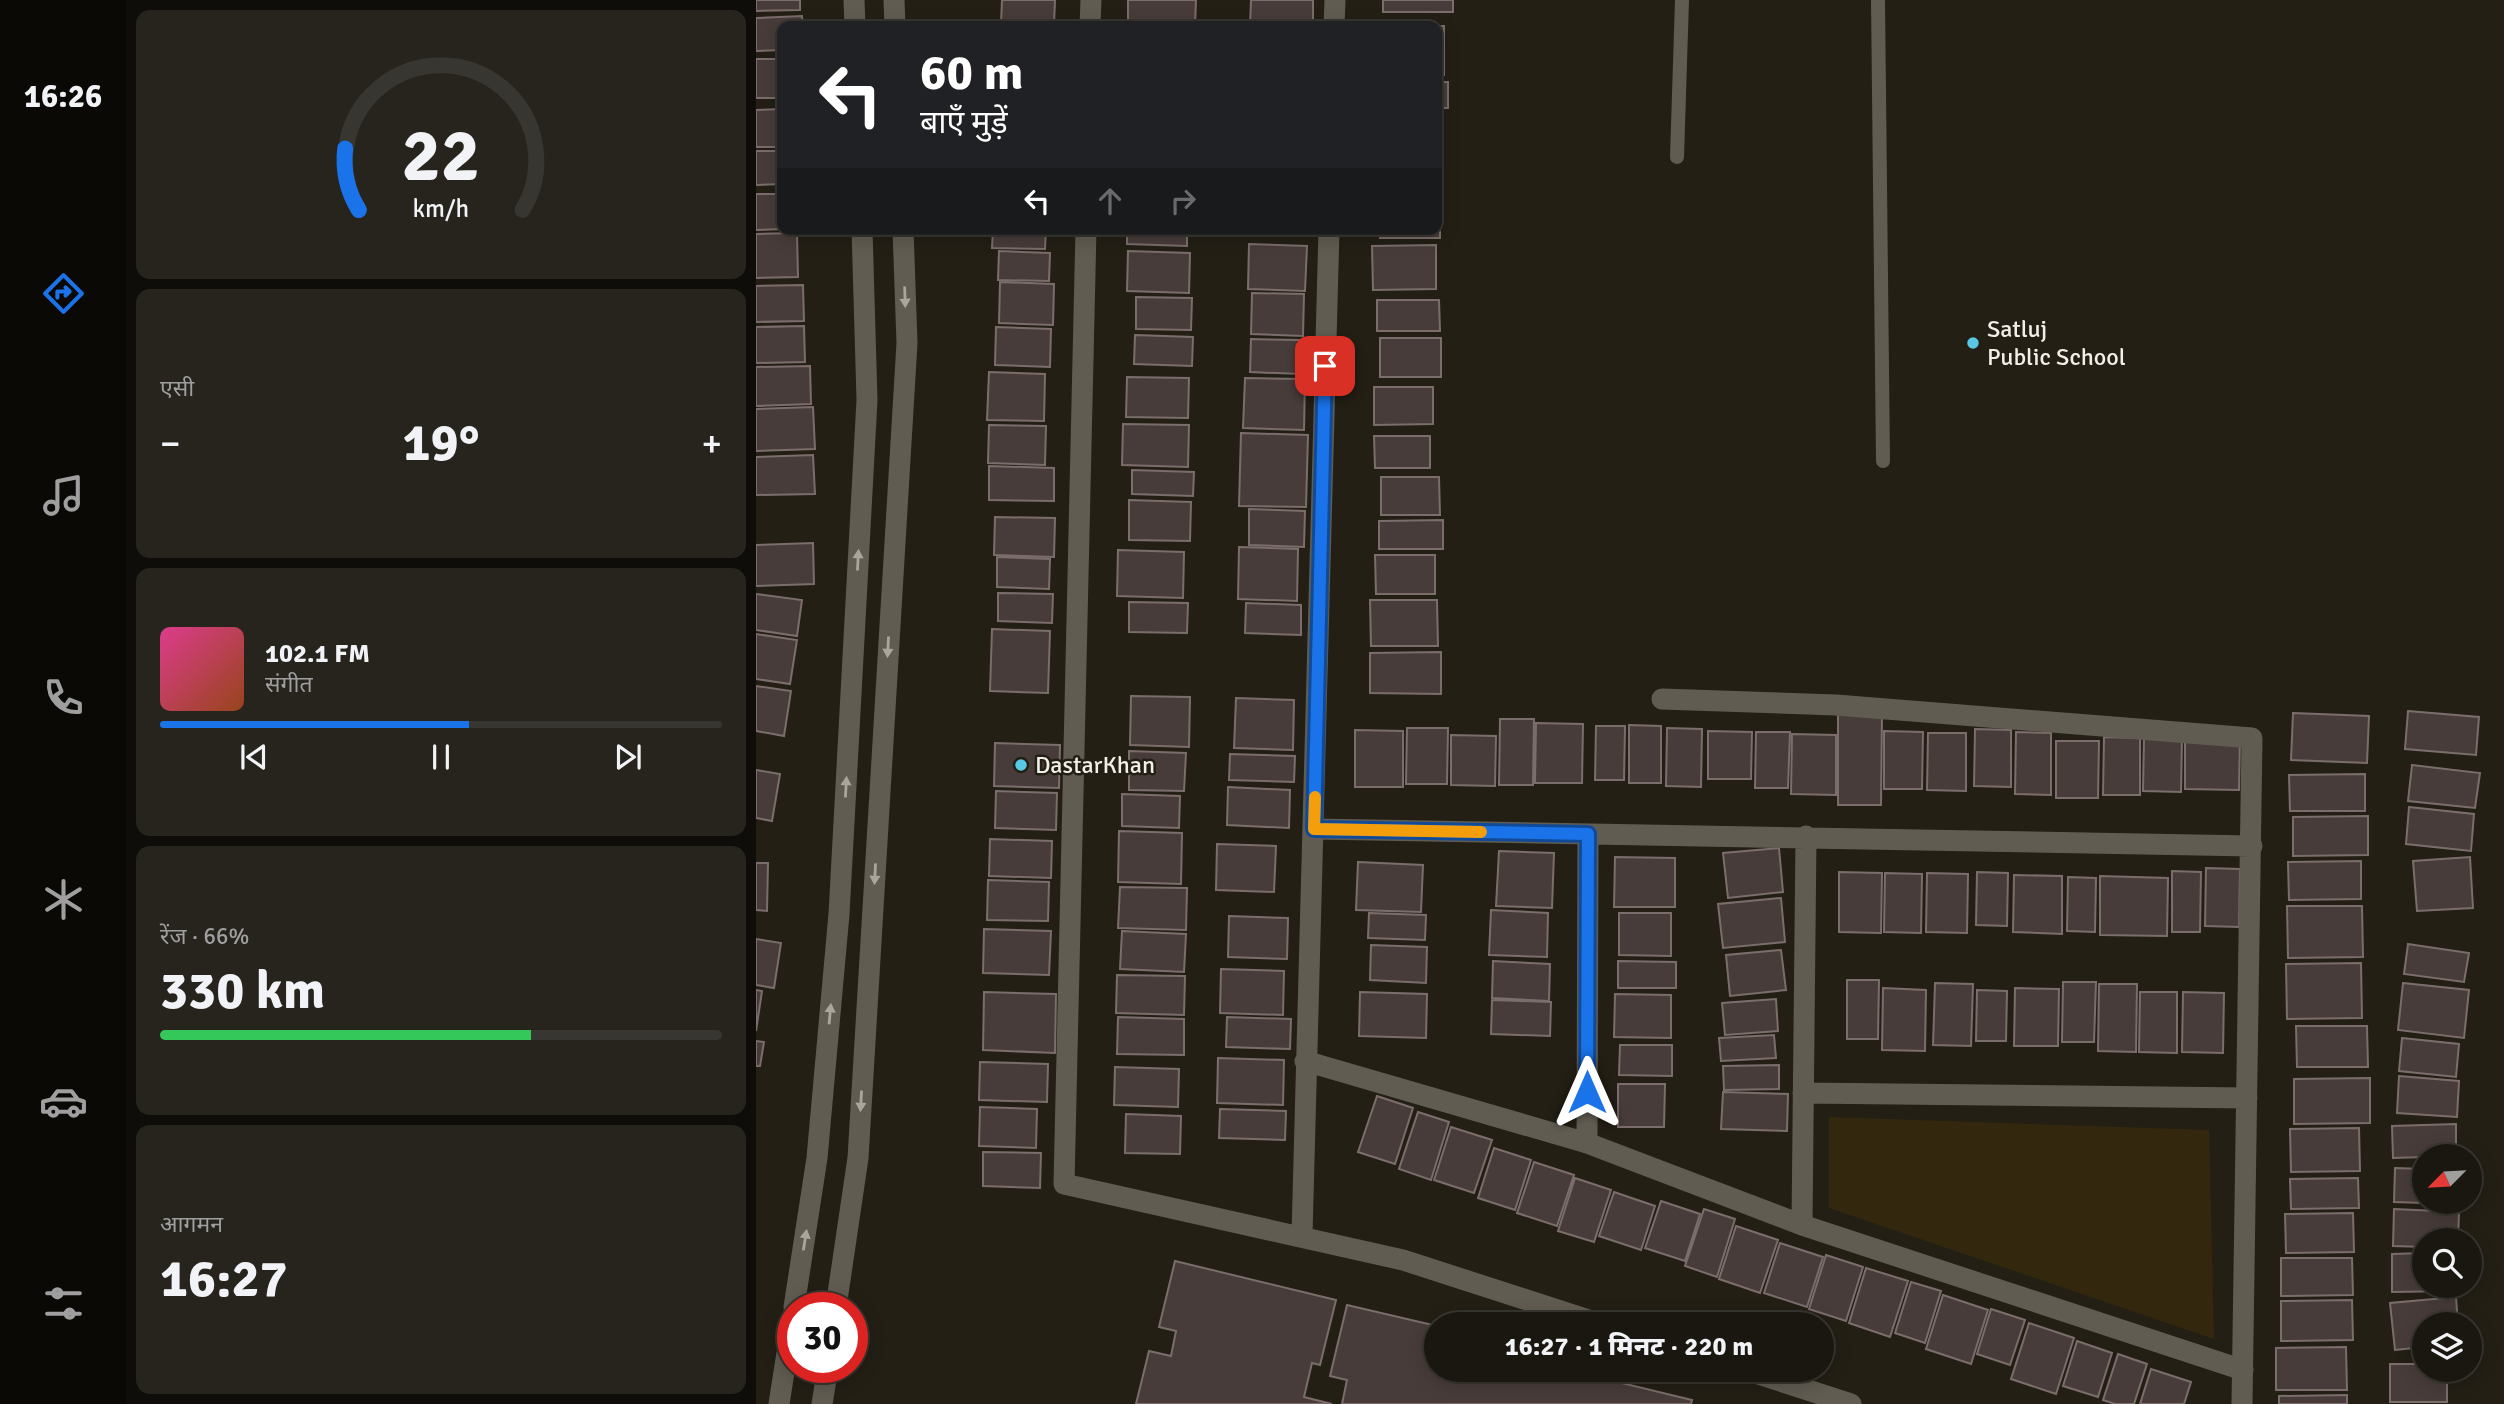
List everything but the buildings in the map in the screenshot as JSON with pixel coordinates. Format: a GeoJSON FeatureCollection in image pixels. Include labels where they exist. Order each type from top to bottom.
{"type":"FeatureCollection","features":[{"type":"Feature","properties":{"kind":"street"},"geometry":{"type":"LineString","coordinates":[[855,0],[855,21]]}},
{"type":"Feature","properties":{"kind":"street"},"geometry":{"type":"LineString","coordinates":[[894,0],[895,21]]}},
{"type":"Feature","properties":{"kind":"street"},"geometry":{"type":"LineString","coordinates":[[1090,21],[1091,0]]}},
{"type":"Feature","properties":{"kind":"street"},"geometry":{"type":"LineString","coordinates":[[1334,21],[1335,0]]}},
{"type":"Feature","properties":{"kind":"street"},"geometry":{"type":"LineString","coordinates":[[796,1292],[817,1158],[839,914],[867,400],[862,235]]}},
{"type":"Feature","properties":{"kind":"street"},"geometry":{"type":"LineString","coordinates":[[838,1292],[860,1130],[906,343],[902,235]]}},
{"type":"Feature","properties":{"kind":"street"},"geometry":{"type":"LineString","coordinates":[[1086,235],[1064,1184],[1302,1235],[1403,1260],[1564,1312]]}},
{"type":"Feature","properties":{"kind":"street"},"geometry":{"type":"LineString","coordinates":[[1302,1235],[1329,235]]}},
{"type":"Feature","properties":{"kind":"street"},"geometry":{"type":"LineString","coordinates":[[1661,699],[1836,705],[2252,738],[2242,1404]]}},
{"type":"Feature","properties":{"kind":"street"},"geometry":{"type":"LineString","coordinates":[[1314,829],[2252,846]]}},
{"type":"Feature","properties":{"kind":"street"},"geometry":{"type":"LineString","coordinates":[[1587,1143],[1588,834]]}},
{"type":"Feature","properties":{"kind":"street"},"geometry":{"type":"LineString","coordinates":[[1802,1225],[1806,836]]}},
{"type":"Feature","properties":{"kind":"street"},"geometry":{"type":"LineString","coordinates":[[1305,1061],[1587,1143],[1802,1225],[2243,1370]]}},
{"type":"Feature","properties":{"kind":"street"},"geometry":{"type":"LineString","coordinates":[[1803,1093],[2247,1098]]}},
{"type":"Feature","properties":{"kind":"street"},"geometry":{"type":"LineString","coordinates":[[1783,1382],[1851,1404]]}},
{"type":"Feature","properties":{"kind":"street"},"geometry":{"type":"LineString","coordinates":[[779,1404],[782,1383]]}},
{"type":"Feature","properties":{"kind":"street"},"geometry":{"type":"LineString","coordinates":[[822,1404],[825,1383]]}},
{"type":"Feature","properties":{"kind":"lane"},"geometry":{"type":"LineString","coordinates":[[1677,157],[1682,0]]}},
{"type":"Feature","properties":{"kind":"lane"},"geometry":{"type":"LineString","coordinates":[[1878,0],[1883,461]]}},
{"type":"Feature","properties":{"kind":"shaded area"},"geometry":{"type":"Polygon","coordinates":[[[1829,1117],[2209,1130],[2214,1339],[1829,1208],[1829,1117]]]}},
{"type":"Feature","properties":{"kind":"slow traffic"},"geometry":{"type":"LineString","coordinates":[[1315,797],[1314,829],[1481,832]]}},
{"type":"Feature","properties":{"kind":"place","name":"Satluj Public School"},"geometry":{"type":"Point","coordinates":[1973,343]}},
{"type":"Feature","properties":{"kind":"place","name":"DastarKhan"},"geometry":{"type":"Point","coordinates":[1021,765]}},
{"type":"Feature","properties":{"kind":"route"},"geometry":{"type":"LineString","coordinates":[[1325,366],[1314,829],[1588,834],[1587,1092]]}}]}
